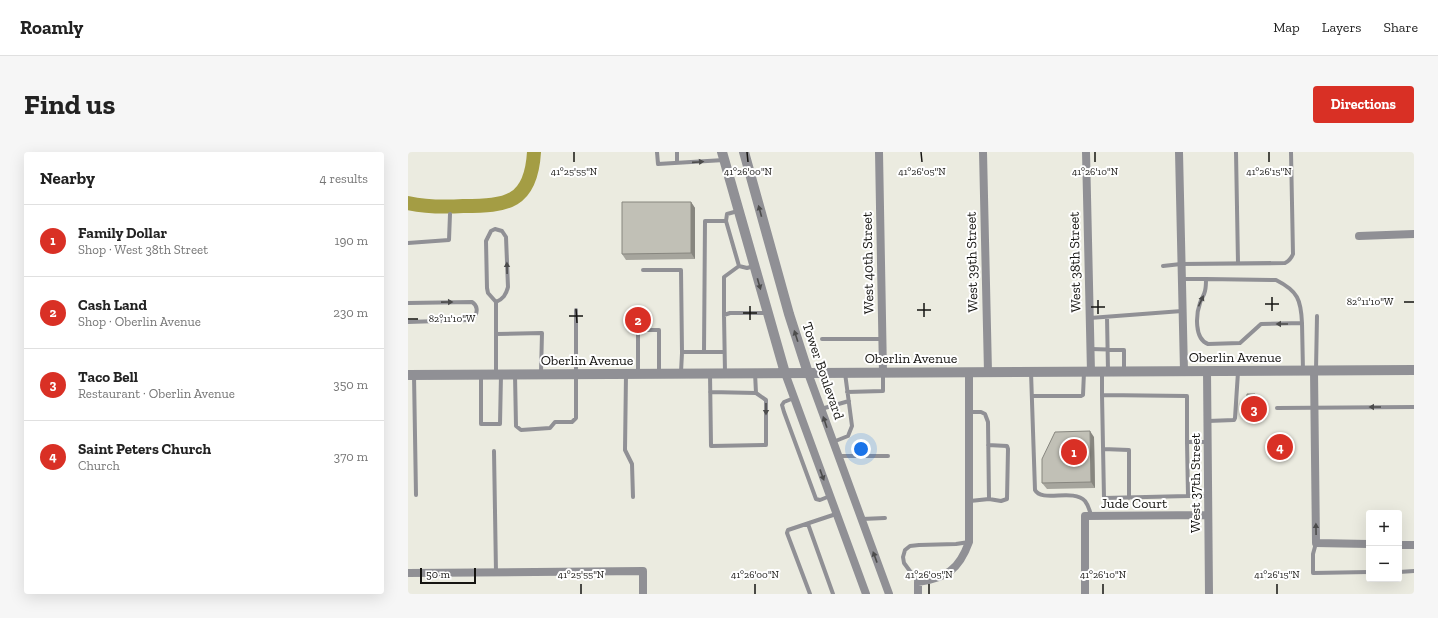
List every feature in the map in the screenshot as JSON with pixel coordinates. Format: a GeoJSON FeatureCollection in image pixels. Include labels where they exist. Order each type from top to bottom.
{"type":"FeatureCollection","features":[{"type":"Feature","properties":{"kind":"street","name":"Tower Boulevard"},"geometry":{"type":"LineString","coordinates":[[744,152],[789,314],[808,373],[889,594]]}},
{"type":"Feature","properties":{"kind":"street","name":"West 40th Street"},"geometry":{"type":"LineString","coordinates":[[879,152],[883,373]]}},
{"type":"Feature","properties":{"kind":"street","name":"West 39th Street"},"geometry":{"type":"LineString","coordinates":[[983,152],[988,372]]}},
{"type":"Feature","properties":{"kind":"street","name":"West 38th Street"},"geometry":{"type":"LineString","coordinates":[[1086,152],[1090,318],[1090,349],[1087,372]]}},
{"type":"Feature","properties":{"kind":"street"},"geometry":{"type":"LineString","coordinates":[[1179,152],[1184,371]]}},
{"type":"Feature","properties":{"kind":"street"},"geometry":{"type":"LineString","coordinates":[[723,156],[785,373],[866,594]]}},
{"type":"Feature","properties":{"kind":"street"},"geometry":{"type":"LineString","coordinates":[[1359,236],[1414,234]]}},
{"type":"Feature","properties":{"kind":"street","name":"Oberlin Avenue"},"geometry":{"type":"LineString","coordinates":[[411,375],[1414,370]]}},
{"type":"Feature","properties":{"kind":"street","name":"West 37th Street"},"geometry":{"type":"LineString","coordinates":[[1207,371],[1209,594]]}},
{"type":"Feature","properties":{"kind":"street"},"geometry":{"type":"LineString","coordinates":[[1315,371],[1316,543],[1366,544]]}},
{"type":"Feature","properties":{"kind":"street"},"geometry":{"type":"LineString","coordinates":[[918,594],[918,582],[939,578],[956,567],[966,552],[969,542],[969,372]]}},
{"type":"Feature","properties":{"kind":"street","name":"Jude Court"},"geometry":{"type":"LineString","coordinates":[[1088,516],[1208,515]]}},
{"type":"Feature","properties":{"kind":"street"},"geometry":{"type":"LineString","coordinates":[[1085,594],[1088,516]]}},
{"type":"Feature","properties":{"kind":"street"},"geometry":{"type":"LineString","coordinates":[[1402,545],[1414,545]]}},
{"type":"Feature","properties":{"kind":"street"},"geometry":{"type":"LineString","coordinates":[[408,573],[643,571],[643,594]]}},
{"type":"Feature","properties":{"kind":"lane"},"geometry":{"type":"LineString","coordinates":[[657,152],[658,164],[677,163],[723,156]]}},
{"type":"Feature","properties":{"kind":"lane"},"geometry":{"type":"LineString","coordinates":[[677,152],[677,163]]}},
{"type":"Feature","properties":{"kind":"lane"},"geometry":{"type":"LineString","coordinates":[[1236,152],[1238,263]]}},
{"type":"Feature","properties":{"kind":"lane"},"geometry":{"type":"LineString","coordinates":[[1163,266],[1182,264],[1284,263],[1292,258],[1291,152]]}},
{"type":"Feature","properties":{"kind":"lane"},"geometry":{"type":"LineString","coordinates":[[738,211],[727,214],[726,221],[739,266]]}},
{"type":"Feature","properties":{"kind":"lane"},"geometry":{"type":"LineString","coordinates":[[408,243],[450,240],[450,214]]}},
{"type":"Feature","properties":{"kind":"lane"},"geometry":{"type":"LineString","coordinates":[[704,352],[705,221],[726,221]]}},
{"type":"Feature","properties":{"kind":"lane"},"geometry":{"type":"LineString","coordinates":[[481,375],[481,424],[500,424],[496,302],[488,293],[487,288],[486,240],[490,231],[495,229],[502,231],[506,237],[508,287],[506,294],[502,299],[496,302]]}},
{"type":"Feature","properties":{"kind":"lane"},"geometry":{"type":"LineString","coordinates":[[739,266],[747,268],[754,266]]}},
{"type":"Feature","properties":{"kind":"lane"},"geometry":{"type":"LineString","coordinates":[[725,373],[724,277],[739,266]]}},
{"type":"Feature","properties":{"kind":"lane"},"geometry":{"type":"LineString","coordinates":[[643,270],[681,270],[681,373]]}},
{"type":"Feature","properties":{"kind":"lane"},"geometry":{"type":"LineString","coordinates":[[1182,278],[1276,280],[1293,290],[1299,301],[1302,323],[1303,371]]}},
{"type":"Feature","properties":{"kind":"lane"},"geometry":{"type":"LineString","coordinates":[[1206,279],[1206,290],[1197,312],[1199,336],[1208,344],[1240,343],[1261,324],[1302,323]]}},
{"type":"Feature","properties":{"kind":"lane"},"geometry":{"type":"LineString","coordinates":[[408,303],[472,302],[477,310],[472,319],[408,322]]}},
{"type":"Feature","properties":{"kind":"lane"},"geometry":{"type":"LineString","coordinates":[[515,375],[516,426],[521,430],[550,428],[555,422],[572,422],[576,418],[576,310]]}},
{"type":"Feature","properties":{"kind":"lane"},"geometry":{"type":"LineString","coordinates":[[1090,318],[1182,311]]}},
{"type":"Feature","properties":{"kind":"lane"},"geometry":{"type":"LineString","coordinates":[[724,315],[730,313],[767,313]]}},
{"type":"Feature","properties":{"kind":"lane"},"geometry":{"type":"LineString","coordinates":[[1315,371],[1316,316]]}},
{"type":"Feature","properties":{"kind":"lane"},"geometry":{"type":"LineString","coordinates":[[1107,317],[1108,349],[1102,395],[1104,498],[1208,496]]}},
{"type":"Feature","properties":{"kind":"lane"},"geometry":{"type":"LineString","coordinates":[[638,374],[638,330],[659,330],[659,374]]}},
{"type":"Feature","properties":{"kind":"lane"},"geometry":{"type":"LineString","coordinates":[[496,334],[542,333],[541,374]]}},
{"type":"Feature","properties":{"kind":"lane"},"geometry":{"type":"LineString","coordinates":[[822,339],[882,339]]}},
{"type":"Feature","properties":{"kind":"lane"},"geometry":{"type":"LineString","coordinates":[[1090,349],[1124,350],[1124,372]]}},
{"type":"Feature","properties":{"kind":"lane"},"geometry":{"type":"LineString","coordinates":[[682,353],[724,352]]}},
{"type":"Feature","properties":{"kind":"lane"},"geometry":{"type":"LineString","coordinates":[[1208,421],[1234,420],[1238,371]]}},
{"type":"Feature","properties":{"kind":"lane"},"geometry":{"type":"LineString","coordinates":[[1031,372],[1035,490],[1037,494],[1041,495],[1067,495],[1080,497],[1086,503],[1088,516]]}},
{"type":"Feature","properties":{"kind":"lane"},"geometry":{"type":"LineString","coordinates":[[1032,396],[1084,395],[1087,372]]}},
{"type":"Feature","properties":{"kind":"lane"},"geometry":{"type":"LineString","coordinates":[[710,373],[710,392],[711,446],[766,445],[766,400],[756,392],[710,392]]}},
{"type":"Feature","properties":{"kind":"lane"},"geometry":{"type":"LineString","coordinates":[[755,373],[756,392]]}},
{"type":"Feature","properties":{"kind":"lane"},"geometry":{"type":"LineString","coordinates":[[833,442],[848,436],[852,426],[845,373]]}},
{"type":"Feature","properties":{"kind":"lane"},"geometry":{"type":"LineString","coordinates":[[847,392],[883,391],[883,373]]}},
{"type":"Feature","properties":{"kind":"lane"},"geometry":{"type":"LineString","coordinates":[[626,374],[625,450],[632,464],[633,497]]}},
{"type":"Feature","properties":{"kind":"lane"},"geometry":{"type":"LineString","coordinates":[[411,375],[416,495]]}},
{"type":"Feature","properties":{"kind":"lane"},"geometry":{"type":"LineString","coordinates":[[1102,395],[1187,396],[1188,496]]}},
{"type":"Feature","properties":{"kind":"lane"},"geometry":{"type":"LineString","coordinates":[[794,398],[784,402],[782,405],[784,412],[816,499],[820,500],[830,496]]}},
{"type":"Feature","properties":{"kind":"lane"},"geometry":{"type":"LineString","coordinates":[[821,409],[849,401]]}},
{"type":"Feature","properties":{"kind":"lane"},"geometry":{"type":"LineString","coordinates":[[1277,408],[1414,407]]}},
{"type":"Feature","properties":{"kind":"lane"},"geometry":{"type":"LineString","coordinates":[[969,412],[981,412],[986,416],[988,422],[989,499]]}},
{"type":"Feature","properties":{"kind":"lane"},"geometry":{"type":"LineString","coordinates":[[1187,442],[1208,442]]}},
{"type":"Feature","properties":{"kind":"lane"},"geometry":{"type":"LineString","coordinates":[[970,501],[989,499],[1001,501],[1007,499],[1008,496],[1007,446],[988,445]]}},
{"type":"Feature","properties":{"kind":"lane"},"geometry":{"type":"LineString","coordinates":[[1103,449],[1129,450],[1129,498]]}},
{"type":"Feature","properties":{"kind":"lane"},"geometry":{"type":"LineString","coordinates":[[494,451],[496,572]]}},
{"type":"Feature","properties":{"kind":"lane"},"geometry":{"type":"LineString","coordinates":[[838,456],[888,456]]}},
{"type":"Feature","properties":{"kind":"lane"},"geometry":{"type":"LineString","coordinates":[[810,594],[787,533],[788,530],[836,514]]}},
{"type":"Feature","properties":{"kind":"lane"},"geometry":{"type":"LineString","coordinates":[[861,519],[885,518]]}},
{"type":"Feature","properties":{"kind":"lane"},"geometry":{"type":"LineString","coordinates":[[808,524],[833,594]]}},
{"type":"Feature","properties":{"kind":"lane"},"geometry":{"type":"LineString","coordinates":[[918,582],[904,563],[903,557],[905,550],[910,546],[969,542]]}},
{"type":"Feature","properties":{"kind":"lane"},"geometry":{"type":"LineString","coordinates":[[1316,543],[1313,554],[1313,573],[1366,572]]}},
{"type":"Feature","properties":{"kind":"lane"},"geometry":{"type":"LineString","coordinates":[[1402,572],[1414,572]]}},
{"type":"Feature","properties":{"kind":"building"},"geometry":{"type":"Polygon","coordinates":[[[622,202],[691,202],[691,253],[622,254],[622,202]]]}},
{"type":"Feature","properties":{"kind":"building"},"geometry":{"type":"Polygon","coordinates":[[[1247,394],[1255,394],[1256,418],[1247,419],[1247,394]]]}},
{"type":"Feature","properties":{"kind":"building"},"geometry":{"type":"Polygon","coordinates":[[[1090,431],[1091,482],[1042,483],[1042,459],[1055,432],[1090,431]]]}},
{"type":"Feature","properties":{"kind":"waterway"},"geometry":{"type":"LineString","coordinates":[[408,203],[449,207],[479,206],[492,205],[514,198],[522,191],[528,182],[532,169],[534,152]]}},
{"type":"Feature","properties":{"kind":"place","name":"Cash Land"},"geometry":{"type":"Point","coordinates":[638,320]}},
{"type":"Feature","properties":{"kind":"place","name":"Taco Bell"},"geometry":{"type":"Point","coordinates":[1254,409]}},
{"type":"Feature","properties":{"kind":"place","name":"Saint Peters Church"},"geometry":{"type":"Point","coordinates":[1280,447]}},
{"type":"Feature","properties":{"kind":"place","name":"Family Dollar"},"geometry":{"type":"Point","coordinates":[1074,452]}}]}
